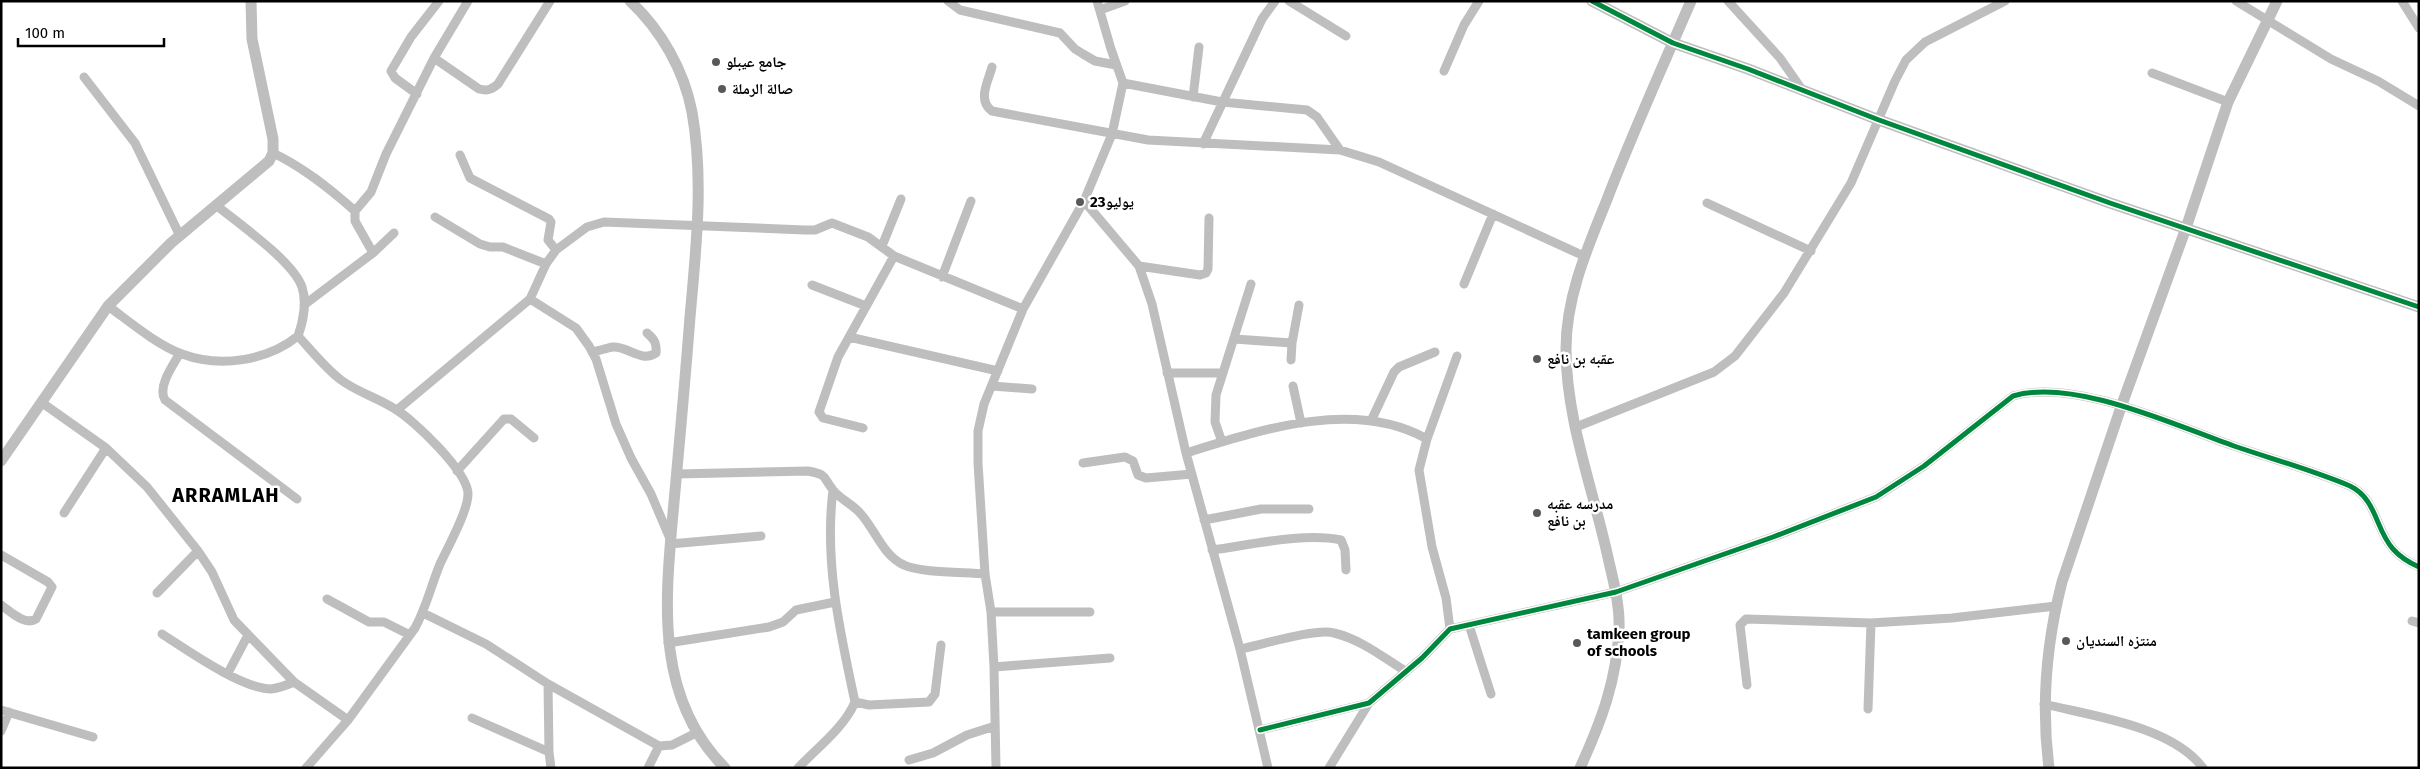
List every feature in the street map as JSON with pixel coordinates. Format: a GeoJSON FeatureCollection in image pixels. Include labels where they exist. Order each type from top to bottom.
{"type":"FeatureCollection","features":[{"type":"Feature","properties":{"kind":"street"},"geometry":{"type":"LineString","coordinates":[[1,462],[108,306],[180,236],[269,161],[273,153],[273,139],[252,39],[251,1]]}},
{"type":"Feature","properties":{"kind":"street"},"geometry":{"type":"LineString","coordinates":[[416,94],[394,78],[392,71],[411,38],[440,1]]}},
{"type":"Feature","properties":{"kind":"street"},"geometry":{"type":"LineString","coordinates":[[373,253],[355,221],[355,211],[371,192],[386,154],[434,58],[468,1]]}},
{"type":"Feature","properties":{"kind":"street"},"geometry":{"type":"LineString","coordinates":[[434,58],[479,89],[485,91],[492,89],[498,84],[550,1]]}},
{"type":"Feature","properties":{"kind":"street"},"geometry":{"type":"LineString","coordinates":[[630,1],[650,20],[670,53],[692,111],[697,166],[698,226],[671,543],[667,606],[668,642],[674,679],[686,713],[696,733],[725,768]]}},
{"type":"Feature","properties":{"kind":"street"},"geometry":{"type":"LineString","coordinates":[[948,1],[960,10],[1060,33],[1075,49],[1095,61],[1116,65]]}},
{"type":"Feature","properties":{"kind":"street"},"geometry":{"type":"LineString","coordinates":[[996,768],[994,667],[991,612],[985,574],[978,463],[978,431],[984,404],[1024,309],[1084,201],[1112,134],[1124,83],[1116,65],[1099,6],[1125,1]]}},
{"type":"Feature","properties":{"kind":"street"},"geometry":{"type":"LineString","coordinates":[[1202,144],[1262,19],[1275,1]]}},
{"type":"Feature","properties":{"kind":"street"},"geometry":{"type":"LineString","coordinates":[[1289,1],[1346,36]]}},
{"type":"Feature","properties":{"kind":"street"},"geometry":{"type":"LineString","coordinates":[[1444,71],[1464,25],[1479,1]]}},
{"type":"Feature","properties":{"kind":"street"},"geometry":{"type":"LineString","coordinates":[[1592,1],[1673,43],[1748,69],[1803,92],[2186,228],[2419,307]]}},
{"type":"Feature","properties":{"kind":"street"},"geometry":{"type":"LineString","coordinates":[[1580,768],[1609,698],[1616,667],[1619,627],[1616,592],[1567,384],[1567,321],[1584,256],[1636,123],[1691,1]]}},
{"type":"Feature","properties":{"kind":"street"},"geometry":{"type":"LineString","coordinates":[[1728,1],[1780,58],[1803,92]]}},
{"type":"Feature","properties":{"kind":"street"},"geometry":{"type":"LineString","coordinates":[[1576,427],[1714,372],[1735,356],[1760,326],[1811,251],[1851,183],[1895,81],[1914,50],[1950,28],[2006,1]]}},
{"type":"Feature","properties":{"kind":"street"},"geometry":{"type":"LineString","coordinates":[[2236,1],[2331,59],[2378,81],[2419,106]]}},
{"type":"Feature","properties":{"kind":"street"},"geometry":{"type":"LineString","coordinates":[[2049,768],[2044,704],[2048,658],[2056,606],[2069,560],[2121,407],[2186,228],[2228,102],[2277,1]]}},
{"type":"Feature","properties":{"kind":"street"},"geometry":{"type":"LineString","coordinates":[[2402,1],[2419,28]]}},
{"type":"Feature","properties":{"kind":"street"},"geometry":{"type":"LineString","coordinates":[[1193,97],[1199,47]]}},
{"type":"Feature","properties":{"kind":"street"},"geometry":{"type":"LineString","coordinates":[[992,67],[983,99],[985,106],[992,111],[1148,140],[1340,150],[1379,162],[1584,256]]}},
{"type":"Feature","properties":{"kind":"street"},"geometry":{"type":"LineString","coordinates":[[2152,73],[2228,102]]}},
{"type":"Feature","properties":{"kind":"street"},"geometry":{"type":"LineString","coordinates":[[84,77],[135,144],[180,236]]}},
{"type":"Feature","properties":{"kind":"street"},"geometry":{"type":"LineString","coordinates":[[1124,83],[1222,102],[1307,110],[1317,117],[1340,150]]}},
{"type":"Feature","properties":{"kind":"street"},"geometry":{"type":"LineString","coordinates":[[273,153],[303,170],[355,211]]}},
{"type":"Feature","properties":{"kind":"street"},"geometry":{"type":"LineString","coordinates":[[460,155],[470,178],[550,219],[548,240],[556,250]]}},
{"type":"Feature","properties":{"kind":"street"},"geometry":{"type":"LineString","coordinates":[[882,246],[901,199]]}},
{"type":"Feature","properties":{"kind":"street"},"geometry":{"type":"LineString","coordinates":[[942,277],[971,201]]}},
{"type":"Feature","properties":{"kind":"street"},"geometry":{"type":"LineString","coordinates":[[1084,201],[1139,266],[1152,304],[1186,452],[1240,649],[1268,768]]}},
{"type":"Feature","properties":{"kind":"street"},"geometry":{"type":"LineString","coordinates":[[1708,203],[1811,251]]}},
{"type":"Feature","properties":{"kind":"street"},"geometry":{"type":"LineString","coordinates":[[108,306],[180,353],[218,360],[256,357],[279,350],[298,336],[304,304],[302,287],[294,271],[216,205]]}},
{"type":"Feature","properties":{"kind":"street"},"geometry":{"type":"LineString","coordinates":[[1464,284],[1494,214]]}},
{"type":"Feature","properties":{"kind":"street"},"geometry":{"type":"LineString","coordinates":[[435,217],[480,244],[490,247],[503,247],[546,264]]}},
{"type":"Feature","properties":{"kind":"street"},"geometry":{"type":"LineString","coordinates":[[1139,266],[1200,275],[1206,273],[1208,269],[1209,218]]}},
{"type":"Feature","properties":{"kind":"street"},"geometry":{"type":"LineString","coordinates":[[397,410],[530,299],[546,264],[556,250],[587,228],[604,222],[805,230],[815,230],[832,223],[868,237],[894,256],[1024,309]]}},
{"type":"Feature","properties":{"kind":"street"},"geometry":{"type":"LineString","coordinates":[[304,304],[373,253],[394,233]]}},
{"type":"Feature","properties":{"kind":"street"},"geometry":{"type":"LineString","coordinates":[[864,428],[823,418],[819,412],[838,357],[894,256]]}},
{"type":"Feature","properties":{"kind":"street"},"geometry":{"type":"LineString","coordinates":[[1222,442],[1215,422],[1216,395],[1251,284]]}},
{"type":"Feature","properties":{"kind":"street"},"geometry":{"type":"LineString","coordinates":[[812,285],[866,306]]}},
{"type":"Feature","properties":{"kind":"street"},"geometry":{"type":"LineString","coordinates":[[530,299],[583,334],[592,352],[616,424],[631,458],[651,494],[671,543]]}},
{"type":"Feature","properties":{"kind":"street"},"geometry":{"type":"LineString","coordinates":[[1291,360],[1299,305]]}},
{"type":"Feature","properties":{"kind":"street"},"geometry":{"type":"LineString","coordinates":[[592,352],[614,347],[638,355],[651,356],[656,353],[655,341],[647,333]]}},
{"type":"Feature","properties":{"kind":"street"},"geometry":{"type":"LineString","coordinates":[[298,336],[339,379],[397,410],[418,427],[465,481],[468,492],[467,501],[423,613],[410,635],[348,720],[309,767]]}},
{"type":"Feature","properties":{"kind":"street"},"geometry":{"type":"LineString","coordinates":[[849,337],[998,372]]}},
{"type":"Feature","properties":{"kind":"street"},"geometry":{"type":"LineString","coordinates":[[1234,339],[1292,343]]}},
{"type":"Feature","properties":{"kind":"street"},"geometry":{"type":"LineString","coordinates":[[1371,422],[1394,372],[1399,367],[1435,352]]}},
{"type":"Feature","properties":{"kind":"street"},"geometry":{"type":"LineString","coordinates":[[180,353],[163,387],[162,396],[165,400],[297,499]]}},
{"type":"Feature","properties":{"kind":"street"},"geometry":{"type":"LineString","coordinates":[[1450,629],[1446,598],[1432,547],[1419,470],[1427,439],[1457,356]]}},
{"type":"Feature","properties":{"kind":"street"},"geometry":{"type":"LineString","coordinates":[[1168,373],[1222,373]]}},
{"type":"Feature","properties":{"kind":"street"},"geometry":{"type":"LineString","coordinates":[[992,386],[1032,389]]}},
{"type":"Feature","properties":{"kind":"street"},"geometry":{"type":"LineString","coordinates":[[1293,386],[1301,423]]}},
{"type":"Feature","properties":{"kind":"street"},"geometry":{"type":"LineString","coordinates":[[1329,768],[1369,703],[1422,658],[1450,629],[1616,592],[1782,534],[1876,497],[1924,466],[2013,396],[2029,391],[2049,391],[2080,396],[2121,407],[2337,480],[2358,490],[2371,504],[2392,549],[2419,567]]}},
{"type":"Feature","properties":{"kind":"street"},"geometry":{"type":"LineString","coordinates":[[41,402],[106,448],[164,506],[212,572],[234,620],[294,682],[348,720]]}},
{"type":"Feature","properties":{"kind":"street"},"geometry":{"type":"LineString","coordinates":[[457,471],[504,419],[511,419],[534,438]]}},
{"type":"Feature","properties":{"kind":"street"},"geometry":{"type":"LineString","coordinates":[[1186,452],[1249,434],[1322,420],[1371,422],[1398,426],[1427,439]]}},
{"type":"Feature","properties":{"kind":"street"},"geometry":{"type":"LineString","coordinates":[[64,513],[106,448]]}},
{"type":"Feature","properties":{"kind":"street"},"geometry":{"type":"LineString","coordinates":[[1083,463],[1125,457],[1133,461],[1138,475],[1146,478],[1192,474]]}},
{"type":"Feature","properties":{"kind":"street"},"geometry":{"type":"LineString","coordinates":[[677,474],[808,471],[821,474],[828,480],[833,490],[859,511],[890,556],[898,562],[916,568],[985,574]]}},
{"type":"Feature","properties":{"kind":"street"},"geometry":{"type":"LineString","coordinates":[[798,768],[846,718],[854,702],[835,602],[830,516],[833,490]]}},
{"type":"Feature","properties":{"kind":"street"},"geometry":{"type":"LineString","coordinates":[[1204,520],[1261,509],[1309,509]]}},
{"type":"Feature","properties":{"kind":"street"},"geometry":{"type":"LineString","coordinates":[[671,543],[761,536]]}},
{"type":"Feature","properties":{"kind":"street"},"geometry":{"type":"LineString","coordinates":[[1212,550],[1314,537],[1332,538],[1341,540],[1345,550],[1346,570]]}},
{"type":"Feature","properties":{"kind":"street"},"geometry":{"type":"LineString","coordinates":[[157,593],[198,551]]}},
{"type":"Feature","properties":{"kind":"street"},"geometry":{"type":"LineString","coordinates":[[1,555],[48,582],[52,587],[36,619],[32,622],[24,621],[1,605]]}},
{"type":"Feature","properties":{"kind":"street"},"geometry":{"type":"LineString","coordinates":[[327,599],[365,620],[387,623],[410,635]]}},
{"type":"Feature","properties":{"kind":"street"},"geometry":{"type":"LineString","coordinates":[[668,642],[769,627],[784,622],[796,610],[835,602]]}},
{"type":"Feature","properties":{"kind":"street"},"geometry":{"type":"LineString","coordinates":[[1747,685],[1740,625],[1746,619],[1871,623],[1952,618],[2056,606]]}},
{"type":"Feature","properties":{"kind":"street"},"geometry":{"type":"LineString","coordinates":[[991,612],[1090,612]]}},
{"type":"Feature","properties":{"kind":"street"},"geometry":{"type":"LineString","coordinates":[[423,613],[486,644],[548,684],[659,746],[672,745],[696,733]]}},
{"type":"Feature","properties":{"kind":"street"},"geometry":{"type":"LineString","coordinates":[[1868,709],[1871,623]]}},
{"type":"Feature","properties":{"kind":"street"},"geometry":{"type":"LineString","coordinates":[[1468,625],[1491,694]]}},
{"type":"Feature","properties":{"kind":"street"},"geometry":{"type":"LineString","coordinates":[[1240,649],[1315,633],[1332,632],[1354,639],[1406,671]]}},
{"type":"Feature","properties":{"kind":"street"},"geometry":{"type":"LineString","coordinates":[[162,634],[228,674],[265,688],[278,688],[294,682]]}},
{"type":"Feature","properties":{"kind":"street"},"geometry":{"type":"LineString","coordinates":[[228,674],[248,635]]}},
{"type":"Feature","properties":{"kind":"street"},"geometry":{"type":"LineString","coordinates":[[854,702],[869,705],[929,702],[935,694],[942,646]]}},
{"type":"Feature","properties":{"kind":"street"},"geometry":{"type":"LineString","coordinates":[[994,667],[1110,658]]}},
{"type":"Feature","properties":{"kind":"street"},"geometry":{"type":"LineString","coordinates":[[548,684],[551,768]]}},
{"type":"Feature","properties":{"kind":"street"},"geometry":{"type":"LineString","coordinates":[[1260,730],[1369,703]]}},
{"type":"Feature","properties":{"kind":"street"},"geometry":{"type":"LineString","coordinates":[[2044,704],[2146,730],[2178,745],[2195,757],[2202,768]]}},
{"type":"Feature","properties":{"kind":"street"},"geometry":{"type":"LineString","coordinates":[[1,731],[5,711],[93,737]]}},
{"type":"Feature","properties":{"kind":"street"},"geometry":{"type":"LineString","coordinates":[[472,718],[549,752]]}},
{"type":"Feature","properties":{"kind":"street"},"geometry":{"type":"LineString","coordinates":[[909,760],[932,753],[967,735],[995,726]]}},
{"type":"Feature","properties":{"kind":"street"},"geometry":{"type":"LineString","coordinates":[[648,768],[659,746]]}},
{"type":"Feature","properties":{"kind":"cycle path"},"geometry":{"type":"LineString","coordinates":[[1592,1],[1673,43],[1748,69],[1879,120],[2110,203],[2419,307]]}},
{"type":"Feature","properties":{"kind":"cycle path"},"geometry":{"type":"LineString","coordinates":[[1260,730],[1369,703],[1422,658],[1450,629],[1616,592],[1773,537],[1876,497],[1924,466],[2013,396],[2038,392],[2065,393],[2124,406],[2350,486],[2359,492],[2371,506],[2382,533],[2393,549],[2405,560],[2419,567]]}},
{"type":"Feature","properties":{"kind":"place","name":"جامع عيبلو"},"geometry":{"type":"Point","coordinates":[716,62]}},
{"type":"Feature","properties":{"kind":"place","name":"صالة الرملة"},"geometry":{"type":"Point","coordinates":[722,89]}},
{"type":"Feature","properties":{"kind":"place","name":"23يوليو"},"geometry":{"type":"Point","coordinates":[1080,202]}},
{"type":"Feature","properties":{"kind":"place","name":"عقبه بن نافع"},"geometry":{"type":"Point","coordinates":[1537,359]}},
{"type":"Feature","properties":{"kind":"place","name":"مدرسه عقبه بن نافع"},"geometry":{"type":"Point","coordinates":[1537,513]}},
{"type":"Feature","properties":{"kind":"place","name":"منتزه السنديان"},"geometry":{"type":"Point","coordinates":[2066,641]}},
{"type":"Feature","properties":{"kind":"place","name":"tamkeen group of schools"},"geometry":{"type":"Point","coordinates":[1577,643]}},
{"type":"Feature","properties":{"kind":"district","name":"ARRAMLAH"},"geometry":{"type":"Point","coordinates":[226,495]}}]}
